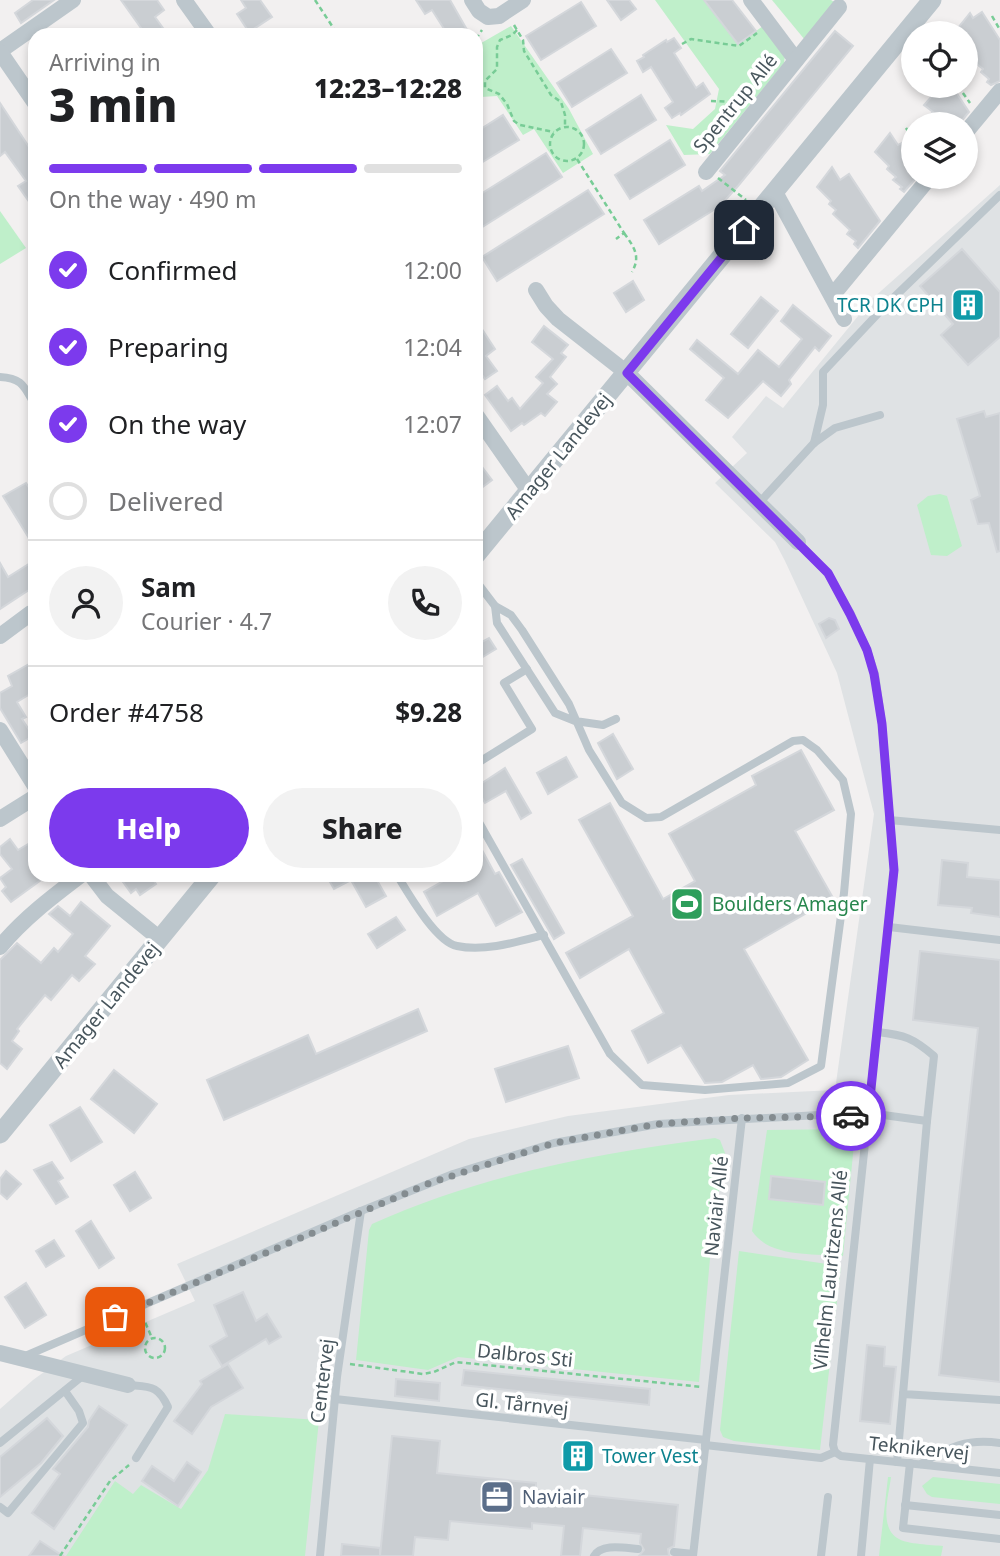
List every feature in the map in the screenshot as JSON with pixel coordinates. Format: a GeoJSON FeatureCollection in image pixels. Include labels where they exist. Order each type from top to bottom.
{"type":"FeatureCollection","features":[{"type":"Feature","properties":{"kind":"street"},"geometry":{"type":"LineString","coordinates":[[34,28],[73,0]]}},
{"type":"Feature","properties":{"kind":"street"},"geometry":{"type":"LineString","coordinates":[[184,0],[204,28]]}},
{"type":"Feature","properties":{"kind":"street"},"geometry":{"type":"LineString","coordinates":[[472,0],[479,11],[488,17],[499,16],[523,0]]}},
{"type":"Feature","properties":{"kind":"street","name":"Spentrup Allé"},"geometry":{"type":"LineString","coordinates":[[751,0],[796,60]]}},
{"type":"Feature","properties":{"kind":"street","name":"Amager Landevej"},"geometry":{"type":"LineString","coordinates":[[483,547],[932,0]]}},
{"type":"Feature","properties":{"kind":"street","name":"Spentrup Allé"},"geometry":{"type":"LineString","coordinates":[[707,171],[839,7]]}},
{"type":"Feature","properties":{"kind":"street"},"geometry":{"type":"LineString","coordinates":[[28,32],[0,52],[28,93]]}},
{"type":"Feature","properties":{"kind":"street"},"geometry":{"type":"LineString","coordinates":[[979,117],[1000,91]]}},
{"type":"Feature","properties":{"kind":"street"},"geometry":{"type":"LineString","coordinates":[[832,296],[920,189]]}},
{"type":"Feature","properties":{"kind":"street"},"geometry":{"type":"LineString","coordinates":[[775,192],[844,319]]}},
{"type":"Feature","properties":{"kind":"street","name":"Vilhelm Lauritzens Allé"},"geometry":{"type":"LineString","coordinates":[[536,290],[558,319],[627,373],[798,542]]}},
{"type":"Feature","properties":{"kind":"street"},"geometry":{"type":"LineString","coordinates":[[483,425],[529,491]]}},
{"type":"Feature","properties":{"kind":"street"},"geometry":{"type":"LineString","coordinates":[[0,636],[28,615]]}},
{"type":"Feature","properties":{"kind":"street"},"geometry":{"type":"LineString","coordinates":[[0,730],[28,775]]}},
{"type":"Feature","properties":{"kind":"street"},"geometry":{"type":"LineString","coordinates":[[0,819],[28,801]]}},
{"type":"Feature","properties":{"kind":"street"},"geometry":{"type":"LineString","coordinates":[[0,947],[10,934],[72,882]]}},
{"type":"Feature","properties":{"kind":"street"},"geometry":{"type":"LineString","coordinates":[[96,882],[107,896],[160,939]]}},
{"type":"Feature","properties":{"kind":"street","name":"Amager Landevej"},"geometry":{"type":"LineString","coordinates":[[0,1134],[206,882]]}},
{"type":"Feature","properties":{"kind":"street"},"geometry":{"type":"LineString","coordinates":[[0,1353],[128,1385]]}},
{"type":"Feature","properties":{"kind":"lane"},"geometry":{"type":"LineString","coordinates":[[814,443],[823,405],[823,372],[886,305],[1000,195]]}},
{"type":"Feature","properties":{"kind":"lane"},"geometry":{"type":"LineString","coordinates":[[0,377],[12,377],[23,384],[28,393]]}},
{"type":"Feature","properties":{"kind":"lane"},"geometry":{"type":"LineString","coordinates":[[760,503],[814,443],[835,428],[880,415]]}},
{"type":"Feature","properties":{"kind":"lane","name":"Vilhelm Lauritzens Allé"},"geometry":{"type":"LineString","coordinates":[[798,542],[828,573],[867,650],[882,724],[894,870],[833,1445],[835,1452]]}},
{"type":"Feature","properties":{"kind":"lane"},"geometry":{"type":"LineString","coordinates":[[483,590],[495,606],[511,615],[569,704],[589,750],[622,803],[646,818],[661,817],[793,741],[803,740],[817,750],[843,780],[851,814],[844,893],[821,1066],[788,1083],[705,1090],[642,1085],[610,1054],[483,829]]}},
{"type":"Feature","properties":{"kind":"lane"},"geometry":{"type":"LineString","coordinates":[[495,606],[498,623],[555,713],[575,721],[603,725],[617,719]]}},
{"type":"Feature","properties":{"kind":"lane"},"geometry":{"type":"LineString","coordinates":[[483,760],[532,729],[504,682],[527,669]]}},
{"type":"Feature","properties":{"kind":"lane"},"geometry":{"type":"LineString","coordinates":[[889,820],[1000,831]]}},
{"type":"Feature","properties":{"kind":"lane"},"geometry":{"type":"LineString","coordinates":[[402,882],[441,936],[455,946],[500,946],[544,935]]}},
{"type":"Feature","properties":{"kind":"lane"},"geometry":{"type":"LineString","coordinates":[[889,927],[1000,940]]}},
{"type":"Feature","properties":{"kind":"lane"},"geometry":{"type":"LineString","coordinates":[[877,1032],[904,1035],[934,1056],[897,1462]]}},
{"type":"Feature","properties":{"kind":"lane"},"geometry":{"type":"LineString","coordinates":[[22,1357],[360,1211],[453,1174],[554,1143],[658,1124],[742,1118],[868,1115],[927,1121]]}},
{"type":"Feature","properties":{"kind":"lane","name":"Naviair Allé"},"geometry":{"type":"LineString","coordinates":[[693,1555],[742,1118]]}},
{"type":"Feature","properties":{"kind":"lane","name":"Centervej"},"geometry":{"type":"LineString","coordinates":[[320,1556],[339,1363],[360,1211]]}},
{"type":"Feature","properties":{"kind":"lane"},"geometry":{"type":"LineString","coordinates":[[0,1443],[85,1374]]}},
{"type":"Feature","properties":{"kind":"lane"},"geometry":{"type":"LineString","coordinates":[[128,1385],[151,1387],[161,1392],[169,1407],[136,1458]]}},
{"type":"Feature","properties":{"kind":"lane"},"geometry":{"type":"LineString","coordinates":[[0,1507],[8,1513],[83,1423],[79,1411],[65,1391]]}},
{"type":"Feature","properties":{"kind":"lane"},"geometry":{"type":"LineString","coordinates":[[903,1394],[1000,1401]]}},
{"type":"Feature","properties":{"kind":"lane","name":"Gl. Tårnvej"},"geometry":{"type":"LineString","coordinates":[[335,1399],[821,1458],[835,1452]]}},
{"type":"Feature","properties":{"kind":"lane"},"geometry":{"type":"LineString","coordinates":[[920,1464],[940,1452],[975,1440],[1000,1443]]}},
{"type":"Feature","properties":{"kind":"lane","name":"Teknikervej"},"geometry":{"type":"LineString","coordinates":[[835,1452],[841,1456],[1000,1473]]}},
{"type":"Feature","properties":{"kind":"lane"},"geometry":{"type":"LineString","coordinates":[[861,1556],[870,1459]]}},
{"type":"Feature","properties":{"kind":"lane"},"geometry":{"type":"LineString","coordinates":[[910,1463],[903,1528],[1000,1539]]}},
{"type":"Feature","properties":{"kind":"lane"},"geometry":{"type":"LineString","coordinates":[[821,1556],[828,1497]]}},
{"type":"Feature","properties":{"kind":"lane"},"geometry":{"type":"LineString","coordinates":[[905,1505],[1000,1516]]}},
{"type":"Feature","properties":{"kind":"lane"},"geometry":{"type":"LineString","coordinates":[[594,1556],[604,1548],[638,1549]]}},
{"type":"Feature","properties":{"kind":"lane"},"geometry":{"type":"LineString","coordinates":[[674,1552],[693,1555]]}},
{"type":"Feature","properties":{"kind":"path"},"geometry":{"type":"LineString","coordinates":[[315,0],[333,28]]}},
{"type":"Feature","properties":{"kind":"path"},"geometry":{"type":"LineString","coordinates":[[992,16],[1000,30]]}},
{"type":"Feature","properties":{"kind":"path"},"geometry":{"type":"LineString","coordinates":[[682,44],[691,39],[739,46],[769,24]]}},
{"type":"Feature","properties":{"kind":"path"},"geometry":{"type":"LineString","coordinates":[[514,25],[523,40],[524,51],[551,94],[561,102],[565,127]]}},
{"type":"Feature","properties":{"kind":"path"},"geometry":{"type":"LineString","coordinates":[[517,30],[500,40],[497,47],[497,69],[485,81],[485,88],[499,94],[507,104],[514,121],[520,125],[554,132],[565,127],[579,132],[583,138],[582,153],[577,159],[565,162],[554,156],[550,144],[554,132]]}},
{"type":"Feature","properties":{"kind":"path"},"geometry":{"type":"LineString","coordinates":[[966,98],[979,117]]}},
{"type":"Feature","properties":{"kind":"path"},"geometry":{"type":"LineString","coordinates":[[711,101],[736,102],[751,116]]}},
{"type":"Feature","properties":{"kind":"path"},"geometry":{"type":"LineString","coordinates":[[577,159],[637,253],[637,264],[632,272]]}},
{"type":"Feature","properties":{"kind":"path"},"geometry":{"type":"LineString","coordinates":[[707,171],[760,210]]}},
{"type":"Feature","properties":{"kind":"path"},"geometry":{"type":"LineString","coordinates":[[616,239],[624,233]]}},
{"type":"Feature","properties":{"kind":"path"},"geometry":{"type":"LineString","coordinates":[[139,1306],[152,1338]]}},
{"type":"Feature","properties":{"kind":"path"},"geometry":{"type":"LineString","coordinates":[[152,1338],[164,1343],[164,1351],[158,1357],[151,1357],[146,1352],[146,1342],[152,1338]]}},
{"type":"Feature","properties":{"kind":"path","name":"Dalbros Sti"},"geometry":{"type":"LineString","coordinates":[[339,1363],[423,1374],[456,1362],[711,1388]]}},
{"type":"Feature","properties":{"kind":"path"},"geometry":{"type":"LineString","coordinates":[[60,1556],[110,1481],[136,1458]]}},
{"type":"Feature","properties":{"kind":"shaded area"},"geometry":{"type":"Polygon","coordinates":[[[1000,185],[1000,1556],[0,1556],[0,1409],[66,1356],[195,1301],[177,1264],[469,1139],[568,1116],[729,1095],[835,1090],[874,814],[837,673],[785,561],[775,542],[715,483],[747,453],[732,437],[766,396],[783,408],[872,299],[1000,185]]]}},
{"type":"Feature","properties":{"kind":"green space"},"geometry":{"type":"Polygon","coordinates":[[[655,0],[704,0],[738,44],[763,26],[785,56],[784,63],[710,154],[684,155],[666,125],[693,129],[715,109],[719,89],[655,0]]]}},
{"type":"Feature","properties":{"kind":"green space"},"geometry":{"type":"Polygon","coordinates":[[[772,0],[831,0],[834,2],[805,40],[772,0]]]}},
{"type":"Feature","properties":{"kind":"green space"},"geometry":{"type":"Polygon","coordinates":[[[511,26],[569,109],[593,154],[563,173],[534,129],[523,135],[497,96],[483,97],[483,42],[511,26]]]}},
{"type":"Feature","properties":{"kind":"green space"},"geometry":{"type":"Polygon","coordinates":[[[0,211],[26,248],[0,264],[0,211]]]}},
{"type":"Feature","properties":{"kind":"green space"},"geometry":{"type":"Polygon","coordinates":[[[928,496],[947,496],[962,546],[947,556],[931,555],[917,505],[928,496]]]}},
{"type":"Feature","properties":{"kind":"green space"},"geometry":{"type":"Polygon","coordinates":[[[850,1129],[855,1134],[843,1256],[781,1250],[760,1240],[752,1231],[767,1130],[850,1129]]]}},
{"type":"Feature","properties":{"kind":"green space"},"geometry":{"type":"Polygon","coordinates":[[[715,1138],[720,1140],[725,1153],[712,1236],[699,1382],[458,1357],[428,1370],[356,1360],[369,1230],[372,1224],[455,1192],[540,1168],[715,1138]]]}},
{"type":"Feature","properties":{"kind":"green space"},"geometry":{"type":"Polygon","coordinates":[[[739,1251],[841,1266],[820,1450],[734,1441],[723,1437],[720,1430],[739,1251]]]}},
{"type":"Feature","properties":{"kind":"green space"},"geometry":{"type":"Polygon","coordinates":[[[225,1414],[319,1420],[305,1556],[66,1556],[115,1481],[133,1494],[141,1485],[181,1509],[208,1470],[225,1414]]]}},
{"type":"Feature","properties":{"kind":"green space"},"geometry":{"type":"Polygon","coordinates":[[[888,1477],[891,1477],[886,1511],[893,1534],[908,1542],[943,1546],[941,1556],[879,1556],[888,1477]]]}},
{"type":"Feature","properties":{"kind":"green space"},"geometry":{"type":"Polygon","coordinates":[[[933,1477],[1000,1484],[1000,1504],[932,1497],[922,1486],[933,1477]]]}},
{"type":"Feature","properties":{"kind":"building"},"geometry":{"type":"Polygon","coordinates":[[[33,0],[54,0],[21,23],[15,13],[33,0]]]}},
{"type":"Feature","properties":{"kind":"building"},"geometry":{"type":"Polygon","coordinates":[[[121,0],[157,0],[164,10],[155,17],[163,28],[141,28],[121,0]]]}},
{"type":"Feature","properties":{"kind":"building"},"geometry":{"type":"Polygon","coordinates":[[[241,0],[260,0],[272,17],[255,28],[246,28],[237,14],[246,8],[241,0]]]}},
{"type":"Feature","properties":{"kind":"building"},"geometry":{"type":"Polygon","coordinates":[[[416,0],[450,0],[466,28],[444,28],[432,10],[425,14],[416,0]]]}},
{"type":"Feature","properties":{"kind":"building"},"geometry":{"type":"Polygon","coordinates":[[[607,0],[629,0],[636,9],[621,20],[607,0]]]}},
{"type":"Feature","properties":{"kind":"building"},"geometry":{"type":"Polygon","coordinates":[[[704,0],[732,0],[756,31],[738,44],[704,0]]]}},
{"type":"Feature","properties":{"kind":"building"},"geometry":{"type":"Polygon","coordinates":[[[581,2],[596,26],[541,60],[526,36],[581,2]]]}},
{"type":"Feature","properties":{"kind":"building"},"geometry":{"type":"Polygon","coordinates":[[[982,12],[1000,40],[1000,81],[991,85],[978,65],[978,21],[964,21],[970,13],[973,18],[982,12]]]}},
{"type":"Feature","properties":{"kind":"building"},"geometry":{"type":"Polygon","coordinates":[[[835,31],[853,46],[738,186],[720,206],[659,244],[644,220],[699,186],[702,191],[725,175],[720,171],[835,31]]]}},
{"type":"Feature","properties":{"kind":"building"},"geometry":{"type":"Polygon","coordinates":[[[674,38],[681,48],[674,53],[696,88],[703,83],[710,94],[681,115],[680,113],[672,118],[665,108],[673,102],[651,67],[643,72],[637,61],[666,40],[667,42],[674,38]]]}},
{"type":"Feature","properties":{"kind":"building"},"geometry":{"type":"Polygon","coordinates":[[[611,49],[627,73],[572,107],[557,83],[611,49]]]}},
{"type":"Feature","properties":{"kind":"building"},"geometry":{"type":"Polygon","coordinates":[[[641,95],[656,120],[601,154],[586,130],[641,95]]]}},
{"type":"Feature","properties":{"kind":"building"},"geometry":{"type":"Polygon","coordinates":[[[930,98],[960,98],[969,112],[933,112],[924,105],[930,98]]]}},
{"type":"Feature","properties":{"kind":"building"},"geometry":{"type":"Polygon","coordinates":[[[0,103],[28,145],[28,200],[18,186],[26,181],[5,152],[0,156],[0,103]]]}},
{"type":"Feature","properties":{"kind":"building"},"geometry":{"type":"Polygon","coordinates":[[[503,115],[519,140],[483,162],[483,128],[503,115]]]}},
{"type":"Feature","properties":{"kind":"building"},"geometry":{"type":"Polygon","coordinates":[[[890,133],[898,145],[901,143],[901,186],[893,180],[896,177],[887,169],[889,166],[875,152],[890,133]]]}},
{"type":"Feature","properties":{"kind":"building"},"geometry":{"type":"Polygon","coordinates":[[[670,140],[685,165],[630,199],[615,175],[670,140]]]}},
{"type":"Feature","properties":{"kind":"building"},"geometry":{"type":"Polygon","coordinates":[[[546,153],[562,177],[483,227],[483,193],[546,153]]]}},
{"type":"Feature","properties":{"kind":"building"},"geometry":{"type":"Polygon","coordinates":[[[832,167],[840,180],[849,174],[880,221],[858,248],[854,244],[856,241],[847,234],[850,230],[833,214],[836,210],[829,204],[831,201],[817,187],[832,167]]]}},
{"type":"Feature","properties":{"kind":"building"},"geometry":{"type":"Polygon","coordinates":[[[588,190],[604,214],[497,281],[483,256],[588,190]]]}},
{"type":"Feature","properties":{"kind":"building","name":"TCR DK CPH"},"geometry":{"type":"Polygon","coordinates":[[[962,249],[1000,292],[1000,337],[968,365],[941,335],[953,324],[920,286],[962,249]]]}},
{"type":"Feature","properties":{"kind":"building"},"geometry":{"type":"Polygon","coordinates":[[[633,281],[644,300],[626,312],[614,293],[633,281]]]}},
{"type":"Feature","properties":{"kind":"building"},"geometry":{"type":"Polygon","coordinates":[[[761,297],[778,311],[748,348],[731,334],[761,297]]]}},
{"type":"Feature","properties":{"kind":"building"},"geometry":{"type":"Polygon","coordinates":[[[793,305],[831,336],[819,351],[815,347],[789,380],[791,384],[781,396],[763,381],[728,418],[706,400],[724,378],[690,349],[697,340],[738,374],[758,350],[779,367],[802,339],[781,321],[793,305]]]}},
{"type":"Feature","properties":{"kind":"building"},"geometry":{"type":"Polygon","coordinates":[[[544,326],[568,345],[561,353],[566,357],[550,377],[557,384],[547,394],[557,402],[545,416],[541,413],[511,431],[485,395],[497,386],[508,401],[512,398],[520,409],[543,383],[536,377],[553,359],[532,342],[544,326]]]}},
{"type":"Feature","properties":{"kind":"building"},"geometry":{"type":"Polygon","coordinates":[[[483,331],[495,349],[486,356],[497,371],[485,379],[483,331]]]}},
{"type":"Feature","properties":{"kind":"building"},"geometry":{"type":"Polygon","coordinates":[[[984,411],[986,417],[1000,413],[1000,551],[997,552],[989,523],[978,524],[971,500],[980,496],[957,419],[984,411]]]}},
{"type":"Feature","properties":{"kind":"building"},"geometry":{"type":"Polygon","coordinates":[[[483,468],[492,480],[483,487],[483,468]]]}},
{"type":"Feature","properties":{"kind":"building"},"geometry":{"type":"Polygon","coordinates":[[[26,483],[28,486],[28,537],[3,496],[26,483]]]}},
{"type":"Feature","properties":{"kind":"building"},"geometry":{"type":"Polygon","coordinates":[[[0,563],[8,577],[28,564],[28,591],[0,609],[0,563]]]}},
{"type":"Feature","properties":{"kind":"building"},"geometry":{"type":"Polygon","coordinates":[[[829,618],[835,620],[839,629],[826,638],[819,624],[829,618]]]}},
{"type":"Feature","properties":{"kind":"building"},"geometry":{"type":"Polygon","coordinates":[[[489,638],[496,649],[483,657],[483,641],[489,638]]]}},
{"type":"Feature","properties":{"kind":"building"},"geometry":{"type":"Polygon","coordinates":[[[28,665],[28,695],[17,702],[26,717],[22,719],[28,728],[28,739],[21,743],[0,708],[0,693],[12,686],[8,676],[28,665]]]}},
{"type":"Feature","properties":{"kind":"building"},"geometry":{"type":"Polygon","coordinates":[[[613,734],[633,769],[617,779],[598,743],[613,734]]]}},
{"type":"Feature","properties":{"kind":"building"},"geometry":{"type":"Polygon","coordinates":[[[801,750],[834,810],[795,831],[833,898],[744,949],[808,1060],[781,1077],[761,1079],[753,1065],[722,1082],[705,1083],[681,1045],[648,1063],[632,1031],[664,1013],[629,949],[580,978],[566,953],[633,916],[579,820],[610,803],[663,899],[695,881],[669,834],[756,785],[752,776],[801,750]]]}},
{"type":"Feature","properties":{"kind":"building"},"geometry":{"type":"Polygon","coordinates":[[[566,757],[577,777],[548,794],[537,773],[566,757]]]}},
{"type":"Feature","properties":{"kind":"building"},"geometry":{"type":"Polygon","coordinates":[[[505,768],[531,813],[521,819],[506,791],[485,803],[483,782],[505,768]]]}},
{"type":"Feature","properties":{"kind":"building"},"geometry":{"type":"Polygon","coordinates":[[[10,839],[18,850],[28,844],[28,882],[38,882],[11,902],[2,891],[6,887],[0,878],[12,869],[0,854],[0,847],[10,839]]]}},
{"type":"Feature","properties":{"kind":"building"},"geometry":{"type":"Polygon","coordinates":[[[483,852],[495,874],[499,872],[522,912],[496,926],[478,893],[437,916],[424,892],[442,882],[483,882],[483,852]]]}},
{"type":"Feature","properties":{"kind":"building"},"geometry":{"type":"Polygon","coordinates":[[[522,859],[564,933],[554,939],[511,865],[522,859]]]}},
{"type":"Feature","properties":{"kind":"building"},"geometry":{"type":"Polygon","coordinates":[[[942,860],[968,863],[967,877],[1000,880],[1000,917],[971,913],[972,908],[938,905],[942,860]]]}},
{"type":"Feature","properties":{"kind":"building"},"geometry":{"type":"Polygon","coordinates":[[[123,882],[156,884],[140,895],[136,889],[131,893],[123,882]]]}},
{"type":"Feature","properties":{"kind":"building"},"geometry":{"type":"Polygon","coordinates":[[[330,882],[347,882],[334,889],[330,882]]]}},
{"type":"Feature","properties":{"kind":"building"},"geometry":{"type":"Polygon","coordinates":[[[352,882],[378,882],[386,896],[366,907],[352,882]]]}},
{"type":"Feature","properties":{"kind":"building"},"geometry":{"type":"Polygon","coordinates":[[[81,902],[110,926],[85,956],[95,964],[79,981],[72,975],[51,1000],[45,995],[17,1029],[19,1031],[12,1041],[22,1049],[7,1069],[0,1063],[0,960],[17,943],[41,963],[54,948],[58,952],[73,934],[49,914],[58,906],[70,916],[81,902]]]}},
{"type":"Feature","properties":{"kind":"building"},"geometry":{"type":"Polygon","coordinates":[[[396,917],[405,930],[377,948],[368,934],[396,917]]]}},
{"type":"Feature","properties":{"kind":"building"},"geometry":{"type":"Polygon","coordinates":[[[920,951],[1000,960],[1000,1382],[939,1375],[978,1028],[913,1020],[920,951]]]}},
{"type":"Feature","properties":{"kind":"building"},"geometry":{"type":"Polygon","coordinates":[[[418,1009],[427,1031],[224,1120],[207,1080],[308,1035],[316,1054],[418,1009]]]}},
{"type":"Feature","properties":{"kind":"building"},"geometry":{"type":"Polygon","coordinates":[[[568,1046],[579,1078],[506,1102],[495,1069],[568,1046]]]}},
{"type":"Feature","properties":{"kind":"building"},"geometry":{"type":"Polygon","coordinates":[[[114,1070],[157,1104],[134,1133],[91,1099],[114,1070]]]}},
{"type":"Feature","properties":{"kind":"building"},"geometry":{"type":"Polygon","coordinates":[[[80,1107],[102,1142],[71,1161],[50,1125],[80,1107]]]}},
{"type":"Feature","properties":{"kind":"building"},"geometry":{"type":"Polygon","coordinates":[[[52,1162],[63,1178],[58,1181],[68,1197],[56,1204],[34,1170],[52,1162]]]}},
{"type":"Feature","properties":{"kind":"building"},"geometry":{"type":"Polygon","coordinates":[[[6,1171],[21,1184],[7,1199],[0,1193],[0,1179],[6,1171]]]}},
{"type":"Feature","properties":{"kind":"building"},"geometry":{"type":"Polygon","coordinates":[[[135,1172],[151,1198],[130,1211],[114,1185],[135,1172]]]}},
{"type":"Feature","properties":{"kind":"building"},"geometry":{"type":"Polygon","coordinates":[[[771,1176],[825,1182],[823,1205],[769,1199],[771,1176]]]}},
{"type":"Feature","properties":{"kind":"building"},"geometry":{"type":"Polygon","coordinates":[[[91,1221],[114,1258],[99,1268],[76,1231],[91,1221]]]}},
{"type":"Feature","properties":{"kind":"building"},"geometry":{"type":"Polygon","coordinates":[[[54,1240],[64,1256],[46,1267],[36,1251],[54,1240]]]}},
{"type":"Feature","properties":{"kind":"building"},"geometry":{"type":"Polygon","coordinates":[[[26,1283],[46,1315],[25,1328],[5,1297],[26,1283]]]}},
{"type":"Feature","properties":{"kind":"building"},"geometry":{"type":"Polygon","coordinates":[[[243,1292],[256,1321],[267,1314],[281,1337],[269,1344],[266,1339],[222,1366],[210,1346],[227,1336],[214,1305],[243,1292]]]}},
{"type":"Feature","properties":{"kind":"building"},"geometry":{"type":"Polygon","coordinates":[[[867,1345],[885,1347],[884,1366],[896,1367],[890,1424],[860,1421],[867,1345]]]}},
{"type":"Feature","properties":{"kind":"building"},"geometry":{"type":"Polygon","coordinates":[[[228,1364],[243,1388],[211,1407],[192,1434],[174,1421],[202,1384],[200,1381],[228,1364]]]}},
{"type":"Feature","properties":{"kind":"building"},"geometry":{"type":"Polygon","coordinates":[[[464,1370],[650,1389],[649,1405],[462,1385],[464,1370]]]}},
{"type":"Feature","properties":{"kind":"building"},"geometry":{"type":"Polygon","coordinates":[[[396,1379],[440,1383],[439,1401],[395,1396],[396,1379]]]}},
{"type":"Feature","properties":{"kind":"building"},"geometry":{"type":"Polygon","coordinates":[[[99,1406],[127,1425],[54,1529],[32,1513],[60,1474],[53,1469],[88,1427],[99,1406]]]}},
{"type":"Feature","properties":{"kind":"building"},"geometry":{"type":"Polygon","coordinates":[[[47,1418],[63,1436],[41,1463],[0,1497],[0,1457],[47,1418]]]}},
{"type":"Feature","properties":{"kind":"building","name":"Naviair"},"geometry":{"type":"Polygon","coordinates":[[[392,1436],[440,1441],[437,1473],[536,1483],[536,1490],[678,1505],[674,1546],[668,1549],[669,1556],[639,1556],[644,1550],[640,1543],[641,1534],[583,1528],[580,1556],[561,1556],[564,1526],[532,1523],[532,1529],[450,1521],[448,1540],[415,1537],[413,1556],[380,1556],[392,1436]]]}},
{"type":"Feature","properties":{"kind":"building","name":"Tower Vest"},"geometry":{"type":"Polygon","coordinates":[[[566,1443],[590,1445],[589,1469],[565,1467],[566,1443]]]}},
{"type":"Feature","properties":{"kind":"building"},"geometry":{"type":"Polygon","coordinates":[[[187,1462],[201,1472],[178,1506],[142,1481],[152,1466],[174,1481],[187,1462]]]}},
{"type":"Feature","properties":{"kind":"building"},"geometry":{"type":"Polygon","coordinates":[[[40,1541],[63,1556],[29,1556],[40,1541]]]}},
{"type":"Feature","properties":{"kind":"building"},"geometry":{"type":"Polygon","coordinates":[[[342,1544],[380,1548],[380,1556],[341,1556],[342,1544]]]}},
{"type":"Feature","properties":{"kind":"way so far"},"geometry":{"type":"LineString","coordinates":[[115,1317],[430,1183],[554,1143],[658,1124],[742,1118],[851,1116]]}},
{"type":"Feature","properties":{"kind":"place","name":"TCR DK CPH"},"geometry":{"type":"Point","coordinates":[968,305]}},
{"type":"Feature","properties":{"kind":"place","name":"Boulders Amager"},"geometry":{"type":"Point","coordinates":[687,904]}},
{"type":"Feature","properties":{"kind":"place","name":"Tower Vest"},"geometry":{"type":"Point","coordinates":[578,1456]}},
{"type":"Feature","properties":{"kind":"place","name":"Naviair"},"geometry":{"type":"Point","coordinates":[497,1497]}},
{"type":"Feature","properties":{"kind":"route"},"geometry":{"type":"LineString","coordinates":[[744,230],[627,373],[828,573],[867,650],[882,724],[894,870],[868,1117],[851,1116]]}}]}
